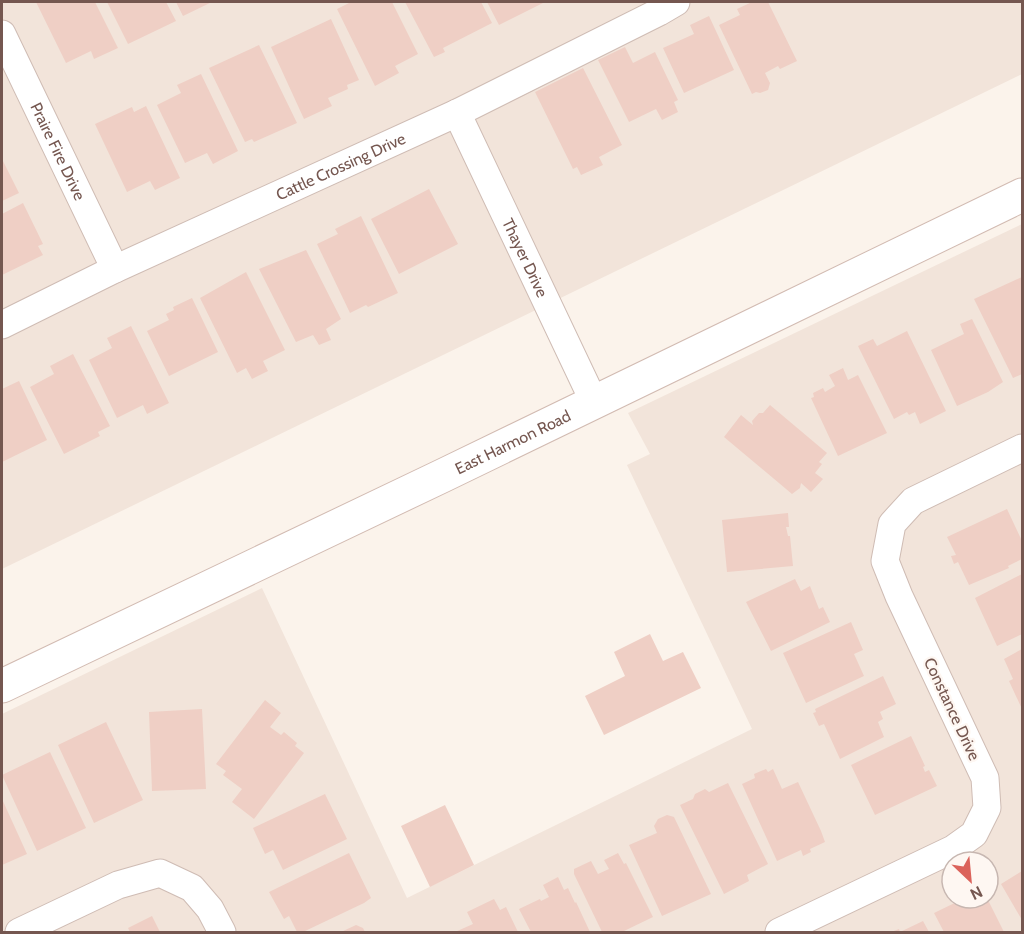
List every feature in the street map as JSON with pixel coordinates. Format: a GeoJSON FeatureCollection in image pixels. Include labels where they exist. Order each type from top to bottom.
{"type":"FeatureCollection","features":[{"type":"Feature","properties":{"kind":"main road","name":"East Harmon Road"},"geometry":{"type":"LineString","coordinates":[[2,686],[432,482],[1023,195]]}},
{"type":"Feature","properties":{"kind":"street","name":"Cattle Crossing Drive"},"geometry":{"type":"LineString","coordinates":[[2,325],[115,269],[457,113],[676,2]]}},
{"type":"Feature","properties":{"kind":"street","name":"Praire Fire Drive"},"geometry":{"type":"LineString","coordinates":[[2,34],[115,269]]}},
{"type":"Feature","properties":{"kind":"street","name":"Thayer Drive"},"geometry":{"type":"LineString","coordinates":[[457,113],[594,402]]}},
{"type":"Feature","properties":{"kind":"street","name":"Constance Drive"},"geometry":{"type":"LineString","coordinates":[[779,933],[953,849],[974,834],[987,808],[985,778],[899,596],[885,561],[892,524],[912,501],[1023,447]]}},
{"type":"Feature","properties":{"kind":"street"},"geometry":{"type":"LineString","coordinates":[[19,933],[118,885],[160,873],[192,888],[210,909],[222,933]]}},
{"type":"Feature","properties":{"kind":"shaded area"},"geometry":{"type":"Polygon","coordinates":[[[2,2],[1022,2],[1022,74],[2,569],[2,2]]]}},
{"type":"Feature","properties":{"kind":"shaded area"},"geometry":{"type":"Polygon","coordinates":[[[1022,224],[1022,932],[2,932],[2,714],[262,588],[407,898],[752,729],[627,465],[650,454],[628,413],[1022,224]]]}},
{"type":"Feature","properties":{"kind":"building"},"geometry":{"type":"Polygon","coordinates":[[[36,2],[95,2],[118,48],[94,59],[91,51],[66,63],[36,2]]]}},
{"type":"Feature","properties":{"kind":"building"},"geometry":{"type":"Polygon","coordinates":[[[107,2],[166,2],[176,21],[128,44],[107,2]]]}},
{"type":"Feature","properties":{"kind":"building"},"geometry":{"type":"Polygon","coordinates":[[[176,2],[212,2],[183,16],[176,2]]]}},
{"type":"Feature","properties":{"kind":"building"},"geometry":{"type":"Polygon","coordinates":[[[351,2],[392,2],[418,54],[395,66],[399,73],[375,86],[337,9],[351,2]]]}},
{"type":"Feature","properties":{"kind":"building"},"geometry":{"type":"Polygon","coordinates":[[[405,2],[481,2],[492,23],[443,48],[445,52],[434,57],[405,2]]]}},
{"type":"Feature","properties":{"kind":"building"},"geometry":{"type":"Polygon","coordinates":[[[487,2],[545,2],[499,25],[487,2]]]}},
{"type":"Feature","properties":{"kind":"building"},"geometry":{"type":"Polygon","coordinates":[[[752,2],[768,2],[797,61],[780,69],[778,66],[765,73],[770,83],[768,90],[752,94],[719,25],[740,15],[737,9],[752,2]]]}},
{"type":"Feature","properties":{"kind":"building"},"geometry":{"type":"Polygon","coordinates":[[[709,16],[734,70],[684,93],[663,48],[694,34],[690,25],[709,16]]]}},
{"type":"Feature","properties":{"kind":"building"},"geometry":{"type":"Polygon","coordinates":[[[331,19],[359,80],[347,85],[348,89],[328,98],[332,106],[304,119],[271,47],[331,19]]]}},
{"type":"Feature","properties":{"kind":"building"},"geometry":{"type":"Polygon","coordinates":[[[259,45],[297,123],[254,142],[252,139],[245,142],[209,68],[259,45]]]}},
{"type":"Feature","properties":{"kind":"building"},"geometry":{"type":"Polygon","coordinates":[[[625,47],[633,63],[655,52],[678,100],[674,102],[678,112],[662,120],[656,109],[629,122],[598,60],[625,47]]]}},
{"type":"Feature","properties":{"kind":"building"},"geometry":{"type":"Polygon","coordinates":[[[583,68],[622,145],[599,157],[603,165],[581,175],[577,167],[573,169],[535,92],[583,68]]]}},
{"type":"Feature","properties":{"kind":"building"},"geometry":{"type":"Polygon","coordinates":[[[201,74],[238,151],[213,164],[207,153],[185,163],[157,105],[181,93],[177,85],[201,74]]]}},
{"type":"Feature","properties":{"kind":"building"},"geometry":{"type":"Polygon","coordinates":[[[146,106],[180,178],[155,190],[150,181],[127,192],[95,124],[132,107],[134,112],[146,106]]]}},
{"type":"Feature","properties":{"kind":"building"},"geometry":{"type":"Polygon","coordinates":[[[2,161],[19,193],[2,201],[2,161]]]}},
{"type":"Feature","properties":{"kind":"building"},"geometry":{"type":"Polygon","coordinates":[[[429,189],[458,244],[399,274],[371,219],[429,189]]]}},
{"type":"Feature","properties":{"kind":"building"},"geometry":{"type":"Polygon","coordinates":[[[23,203],[43,244],[38,246],[43,255],[2,275],[2,214],[23,203]]]}},
{"type":"Feature","properties":{"kind":"building"},"geometry":{"type":"Polygon","coordinates":[[[361,216],[398,293],[350,313],[317,244],[338,234],[335,229],[361,216]]]}},
{"type":"Feature","properties":{"kind":"building"},"geometry":{"type":"Polygon","coordinates":[[[306,250],[341,319],[326,329],[331,340],[319,345],[313,335],[296,342],[259,269],[306,250]]]}},
{"type":"Feature","properties":{"kind":"building"},"geometry":{"type":"Polygon","coordinates":[[[246,272],[285,350],[263,361],[268,371],[252,379],[246,368],[237,373],[200,298],[246,272]]]}},
{"type":"Feature","properties":{"kind":"building"},"geometry":{"type":"Polygon","coordinates":[[[1022,277],[1022,374],[1013,378],[974,299],[1022,277]]]}},
{"type":"Feature","properties":{"kind":"building"},"geometry":{"type":"Polygon","coordinates":[[[192,298],[218,352],[169,376],[147,331],[169,320],[166,314],[174,310],[173,307],[192,298]]]}},
{"type":"Feature","properties":{"kind":"building"},"geometry":{"type":"Polygon","coordinates":[[[972,319],[1003,382],[988,392],[957,406],[931,350],[964,334],[960,324],[972,319]]]}},
{"type":"Feature","properties":{"kind":"building"},"geometry":{"type":"Polygon","coordinates":[[[131,326],[169,403],[147,414],[143,405],[117,418],[89,360],[112,348],[107,338],[131,326]]]}},
{"type":"Feature","properties":{"kind":"building"},"geometry":{"type":"Polygon","coordinates":[[[907,331],[946,411],[920,424],[915,412],[909,415],[907,412],[894,419],[858,346],[873,339],[877,346],[907,331]]]}},
{"type":"Feature","properties":{"kind":"building"},"geometry":{"type":"Polygon","coordinates":[[[73,354],[110,426],[98,432],[100,436],[64,454],[30,387],[54,374],[50,366],[73,354]]]}},
{"type":"Feature","properties":{"kind":"building"},"geometry":{"type":"Polygon","coordinates":[[[843,368],[848,380],[858,375],[887,433],[838,456],[811,398],[814,397],[813,393],[823,388],[825,392],[835,386],[829,375],[843,368]]]}},
{"type":"Feature","properties":{"kind":"building"},"geometry":{"type":"Polygon","coordinates":[[[19,381],[47,440],[2,462],[2,389],[19,381]]]}},
{"type":"Feature","properties":{"kind":"building"},"geometry":{"type":"Polygon","coordinates":[[[770,405],[827,453],[819,462],[822,464],[815,473],[823,479],[811,492],[801,483],[800,488],[792,494],[724,437],[741,415],[753,425],[752,421],[770,405]]]}},
{"type":"Feature","properties":{"kind":"building"},"geometry":{"type":"Polygon","coordinates":[[[1007,509],[1022,541],[1022,559],[1008,566],[1009,568],[969,585],[958,562],[954,564],[951,556],[956,555],[947,537],[1007,509]]]}},
{"type":"Feature","properties":{"kind":"building"},"geometry":{"type":"Polygon","coordinates":[[[788,513],[789,527],[786,527],[788,536],[790,536],[793,566],[727,572],[722,520],[788,513]]]}},
{"type":"Feature","properties":{"kind":"building"},"geometry":{"type":"Polygon","coordinates":[[[1022,574],[1022,634],[997,646],[975,598],[1022,574]]]}},
{"type":"Feature","properties":{"kind":"building"},"geometry":{"type":"Polygon","coordinates":[[[795,579],[801,591],[810,586],[819,609],[823,607],[830,622],[771,651],[746,602],[795,579]]]}},
{"type":"Feature","properties":{"kind":"building"},"geometry":{"type":"Polygon","coordinates":[[[851,622],[863,650],[854,654],[864,676],[806,703],[783,653],[851,622]]]}},
{"type":"Feature","properties":{"kind":"building"},"geometry":{"type":"Polygon","coordinates":[[[650,634],[663,661],[683,652],[701,688],[604,735],[585,696],[625,676],[614,652],[650,634]]]}},
{"type":"Feature","properties":{"kind":"building"},"geometry":{"type":"Polygon","coordinates":[[[1022,649],[1022,709],[1009,681],[1013,679],[1004,659],[1022,649]]]}},
{"type":"Feature","properties":{"kind":"building"},"geometry":{"type":"Polygon","coordinates":[[[883,676],[896,704],[880,712],[883,719],[878,722],[884,737],[840,759],[824,724],[819,726],[813,713],[816,712],[815,709],[883,676]]]}},
{"type":"Feature","properties":{"kind":"building"},"geometry":{"type":"Polygon","coordinates":[[[265,700],[281,713],[270,727],[281,735],[284,732],[297,743],[295,746],[304,753],[254,819],[232,802],[242,789],[223,775],[226,771],[216,764],[265,700]]]}},
{"type":"Feature","properties":{"kind":"building"},"geometry":{"type":"Polygon","coordinates":[[[202,709],[206,789],[152,791],[149,712],[202,709]]]}},
{"type":"Feature","properties":{"kind":"building"},"geometry":{"type":"Polygon","coordinates":[[[106,722],[143,800],[94,823],[58,745],[106,722]]]}},
{"type":"Feature","properties":{"kind":"building"},"geometry":{"type":"Polygon","coordinates":[[[911,736],[925,766],[923,767],[925,772],[929,770],[937,786],[875,815],[851,765],[911,736]]]}},
{"type":"Feature","properties":{"kind":"building"},"geometry":{"type":"Polygon","coordinates":[[[50,752],[86,828],[37,851],[2,775],[50,752]]]}},
{"type":"Feature","properties":{"kind":"building"},"geometry":{"type":"Polygon","coordinates":[[[766,769],[768,772],[773,769],[782,789],[798,782],[821,831],[825,842],[810,849],[811,852],[803,856],[801,850],[777,861],[742,784],[755,778],[754,774],[766,769]]]}},
{"type":"Feature","properties":{"kind":"building"},"geometry":{"type":"Polygon","coordinates":[[[728,783],[768,864],[747,875],[749,881],[724,894],[680,805],[693,799],[695,794],[705,789],[709,792],[728,783]]]}},
{"type":"Feature","properties":{"kind":"building"},"geometry":{"type":"Polygon","coordinates":[[[325,794],[347,839],[283,870],[273,850],[265,854],[253,828],[325,794]]]}},
{"type":"Feature","properties":{"kind":"building"},"geometry":{"type":"Polygon","coordinates":[[[2,799],[27,854],[2,865],[2,799]]]}},
{"type":"Feature","properties":{"kind":"building"},"geometry":{"type":"Polygon","coordinates":[[[445,805],[474,865],[430,887],[401,826],[445,805]]]}},
{"type":"Feature","properties":{"kind":"building"},"geometry":{"type":"Polygon","coordinates":[[[667,815],[674,817],[711,894],[662,916],[629,845],[657,833],[654,826],[658,819],[667,815]]]}},
{"type":"Feature","properties":{"kind":"building"},"geometry":{"type":"Polygon","coordinates":[[[349,853],[371,898],[303,932],[297,932],[289,916],[284,919],[269,892],[349,853]]]}},
{"type":"Feature","properties":{"kind":"building"},"geometry":{"type":"Polygon","coordinates":[[[618,853],[624,864],[626,863],[653,917],[622,932],[602,932],[574,874],[574,869],[591,861],[598,874],[609,869],[604,860],[618,853]]]}},
{"type":"Feature","properties":{"kind":"building"},"geometry":{"type":"Polygon","coordinates":[[[1022,871],[1022,920],[1001,884],[1022,871]]]}},
{"type":"Feature","properties":{"kind":"building"},"geometry":{"type":"Polygon","coordinates":[[[558,877],[564,890],[568,888],[590,932],[531,932],[519,909],[549,897],[543,885],[558,877]]]}},
{"type":"Feature","properties":{"kind":"building"},"geometry":{"type":"Polygon","coordinates":[[[494,899],[500,910],[506,907],[518,932],[455,932],[473,924],[467,912],[494,899]]]}},
{"type":"Feature","properties":{"kind":"building"},"geometry":{"type":"Polygon","coordinates":[[[940,910],[993,910],[1004,932],[944,932],[934,913],[940,910]]]}},
{"type":"Feature","properties":{"kind":"building"},"geometry":{"type":"Polygon","coordinates":[[[152,916],[160,932],[130,932],[128,928],[152,916]]]}},
{"type":"Feature","properties":{"kind":"building"},"geometry":{"type":"Polygon","coordinates":[[[923,921],[929,932],[900,932],[923,921]]]}},
{"type":"Feature","properties":{"kind":"building"},"geometry":{"type":"Polygon","coordinates":[[[356,925],[363,928],[365,932],[341,932],[356,925]]]}}]}
